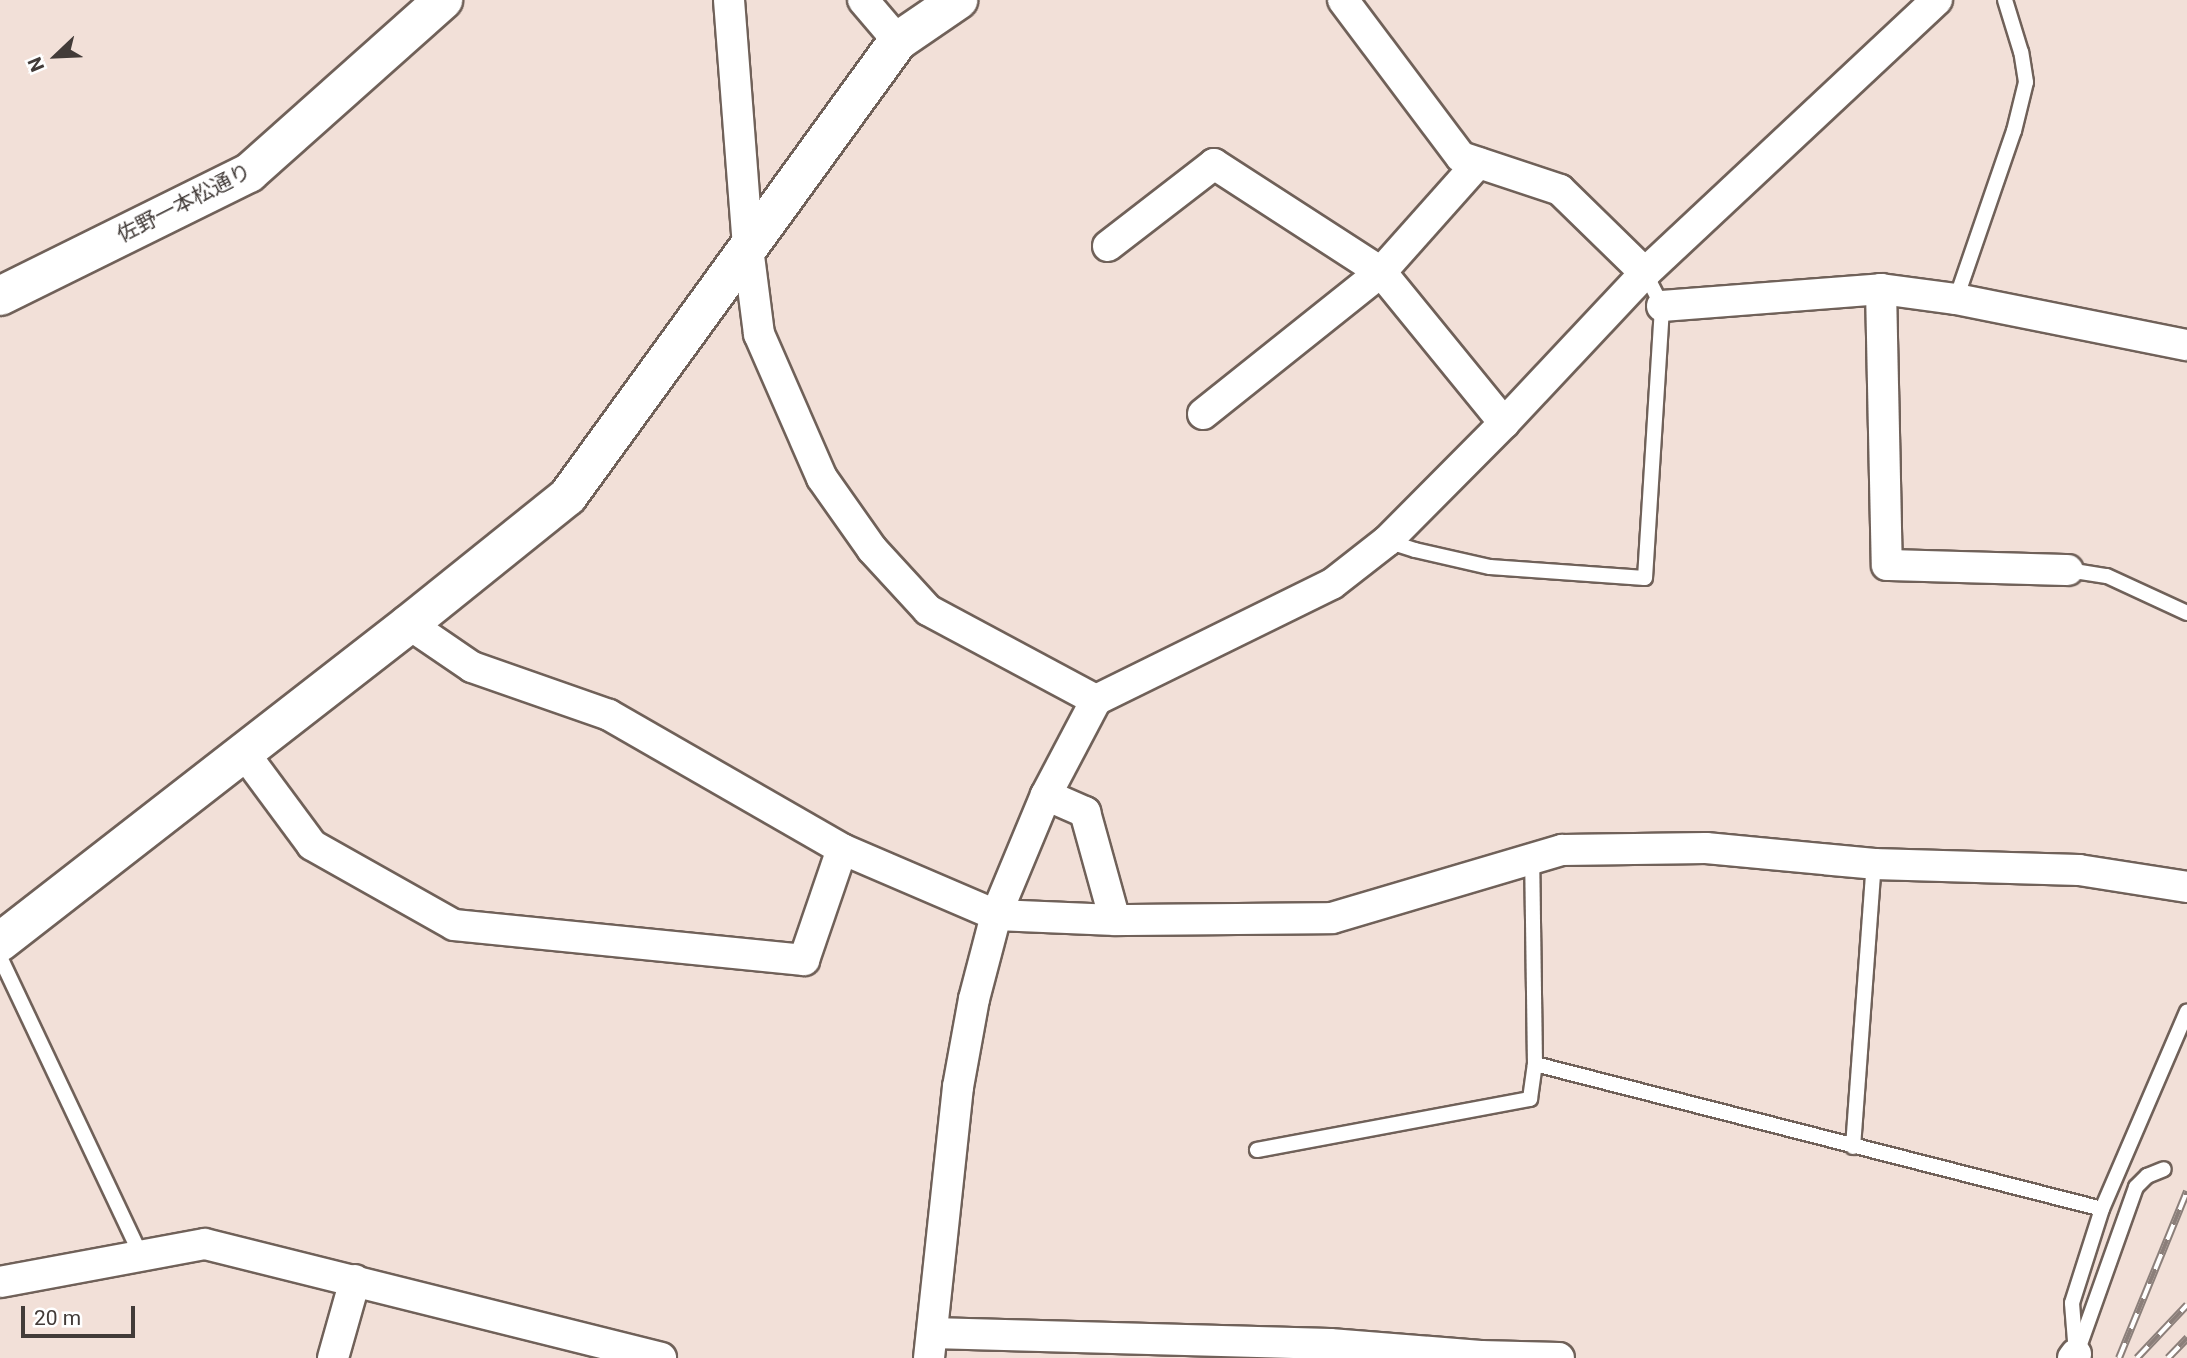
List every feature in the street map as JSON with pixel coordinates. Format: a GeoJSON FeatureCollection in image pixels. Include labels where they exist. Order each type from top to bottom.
{"type":"FeatureCollection","features":[{"type":"Feature","properties":{"kind":"street","name":"佐野一本松通り"},"geometry":{"type":"LineString","coordinates":[[0,296],[249,173],[443,0]]}},
{"type":"Feature","properties":{"kind":"street"},"geometry":{"type":"LineString","coordinates":[[729,0],[748,248],[759,334],[822,478],[872,549],[928,610],[1096,700]]}},
{"type":"Feature","properties":{"kind":"street"},"geometry":{"type":"LineString","coordinates":[[863,0],[898,41]]}},
{"type":"Feature","properties":{"kind":"street"},"geometry":{"type":"LineString","coordinates":[[0,942],[409,624],[568,496],[898,41],[958,0]]}},
{"type":"Feature","properties":{"kind":"street"},"geometry":{"type":"LineString","coordinates":[[1343,0],[1461,157],[1560,190],[1645,273]]}},
{"type":"Feature","properties":{"kind":"street"},"geometry":{"type":"LineString","coordinates":[[1559,1358],[1481,1356],[1326,1341],[930,1346],[958,1087],[974,999],[996,915],[1046,795],[1096,700],[1322,589],[1387,541],[1504,423],[1645,273],[1937,0]]}},
{"type":"Feature","properties":{"kind":"street"},"geometry":{"type":"LineString","coordinates":[[1203,414],[1381,272],[1478,163]]}},
{"type":"Feature","properties":{"kind":"street"},"geometry":{"type":"LineString","coordinates":[[1108,246],[1214,164],[1381,272],[1504,423]]}},
{"type":"Feature","properties":{"kind":"street"},"geometry":{"type":"LineString","coordinates":[[1881,289],[1887,565],[2068,570]]}},
{"type":"Feature","properties":{"kind":"street"},"geometry":{"type":"LineString","coordinates":[[1662,306],[1881,289],[1956,299],[2187,345]]}},
{"type":"Feature","properties":{"kind":"street"},"geometry":{"type":"LineString","coordinates":[[409,624],[472,667],[609,715],[842,849],[996,915],[1115,920],[1332,918],[1562,850],[1706,848],[1874,864],[2079,870],[2187,887]]}},
{"type":"Feature","properties":{"kind":"street"},"geometry":{"type":"LineString","coordinates":[[244,753],[312,845],[454,925],[804,960],[842,849]]}},
{"type":"Feature","properties":{"kind":"street"},"geometry":{"type":"LineString","coordinates":[[1046,795],[1085,811],[1115,920]]}},
{"type":"Feature","properties":{"kind":"street"},"geometry":{"type":"LineString","coordinates":[[0,1282],[205,1244],[661,1358]]}},
{"type":"Feature","properties":{"kind":"street"},"geometry":{"type":"LineString","coordinates":[[333,1358],[355,1280]]}},
{"type":"Feature","properties":{"kind":"lane"},"geometry":{"type":"LineString","coordinates":[[1956,299],[2014,131],[2026,82],[2021,52],[2005,0]]}},
{"type":"Feature","properties":{"kind":"lane"},"geometry":{"type":"LineString","coordinates":[[1387,541],[1490,567],[1645,578],[1662,306],[1645,273]]}},
{"type":"Feature","properties":{"kind":"lane"},"geometry":{"type":"LineString","coordinates":[[2068,570],[2107,576],[2187,612]]}},
{"type":"Feature","properties":{"kind":"lane"},"geometry":{"type":"LineString","coordinates":[[1257,1150],[1530,1099],[1535,1064],[1532,860]]}},
{"type":"Feature","properties":{"kind":"lane"},"geometry":{"type":"LineString","coordinates":[[1853,1147],[1874,864]]}},
{"type":"Feature","properties":{"kind":"lane"},"geometry":{"type":"LineString","coordinates":[[0,957],[142,1257]]}},
{"type":"Feature","properties":{"kind":"lane"},"geometry":{"type":"LineString","coordinates":[[2074,1356],[2072,1303],[2102,1209],[2187,1012]]}},
{"type":"Feature","properties":{"kind":"lane"},"geometry":{"type":"LineString","coordinates":[[1535,1064],[2102,1209]]}},
{"type":"Feature","properties":{"kind":"lane"},"geometry":{"type":"LineString","coordinates":[[2074,1356],[2137,1187],[2147,1176],[2164,1169]]}},
{"type":"Feature","properties":{"kind":"railway"},"geometry":{"type":"LineString","coordinates":[[2119,1358],[2187,1191]]}},
{"type":"Feature","properties":{"kind":"railway"},"geometry":{"type":"LineString","coordinates":[[2137,1358],[2187,1305]]}},
{"type":"Feature","properties":{"kind":"railway"},"geometry":{"type":"LineString","coordinates":[[2168,1358],[2187,1338]]}}]}
